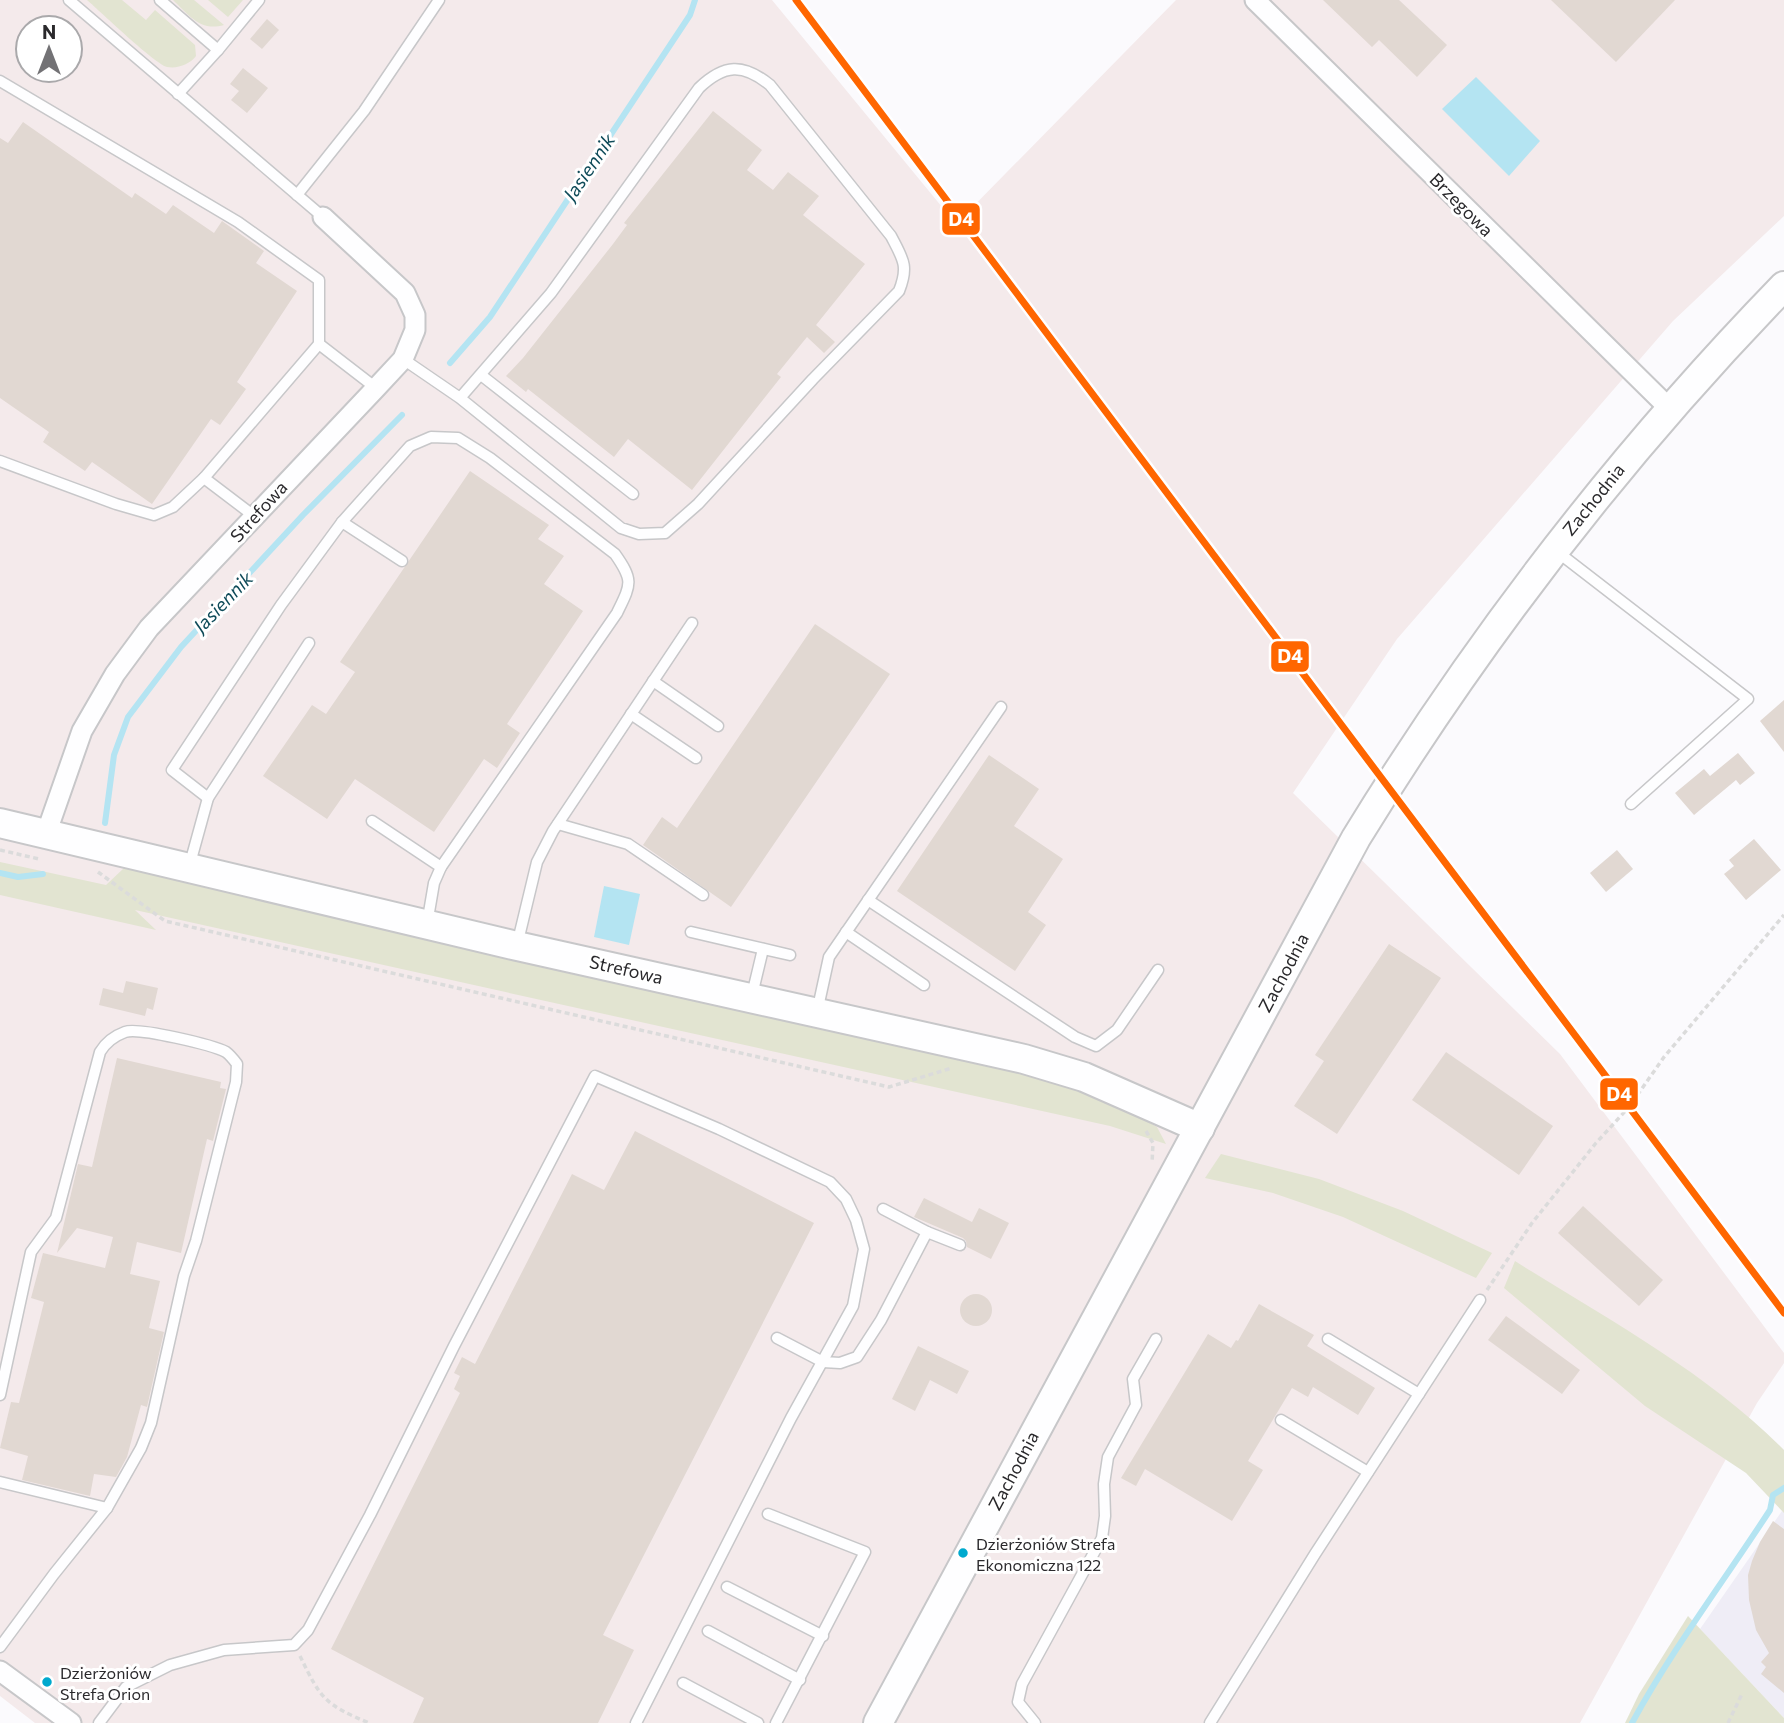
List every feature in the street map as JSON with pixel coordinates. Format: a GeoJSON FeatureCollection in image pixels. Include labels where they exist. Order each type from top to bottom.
{"type":"FeatureCollection","features":[{"type":"Feature","properties":{"kind":"street","name":"Brzegowa"},"geometry":{"type":"LineString","coordinates":[[1255,0],[1670,409]]}},
{"type":"Feature","properties":{"kind":"street","name":"Strefowa"},"geometry":{"type":"LineString","coordinates":[[46,834],[82,731],[115,674],[149,628],[403,359],[415,330],[415,315],[405,293],[323,217]]}},
{"type":"Feature","properties":{"kind":"street","name":"Zachodnia"},"geometry":{"type":"LineString","coordinates":[[878,1723],[1356,838],[1460,676],[1554,549],[1670,409],[1784,286]]}},
{"type":"Feature","properties":{"kind":"street","name":"Strefowa"},"geometry":{"type":"LineString","coordinates":[[0,823],[517,946],[1024,1059],[1084,1077],[1200,1128]]}},
{"type":"Feature","properties":{"kind":"street"},"geometry":{"type":"LineString","coordinates":[[0,1671],[71,1723]]}},
{"type":"Feature","properties":{"kind":"lane"},"geometry":{"type":"LineString","coordinates":[[69,0],[323,217]]}},
{"type":"Feature","properties":{"kind":"lane"},"geometry":{"type":"LineString","coordinates":[[160,0],[218,50]]}},
{"type":"Feature","properties":{"kind":"lane"},"geometry":{"type":"LineString","coordinates":[[178,94],[259,0]]}},
{"type":"Feature","properties":{"kind":"lane"},"geometry":{"type":"LineString","coordinates":[[297,195],[364,111],[439,0]]}},
{"type":"Feature","properties":{"kind":"lane"},"geometry":{"type":"LineString","coordinates":[[403,359],[460,398],[621,528],[639,534],[666,533],[698,504],[813,379],[899,291],[905,276],[904,261],[891,236],[770,85],[756,74],[740,68],[725,71],[711,76],[699,88],[551,293],[460,398]]}},
{"type":"Feature","properties":{"kind":"lane"},"geometry":{"type":"LineString","coordinates":[[0,81],[238,222],[320,280],[319,344],[204,478],[173,507],[154,515],[116,504],[0,461]]}},
{"type":"Feature","properties":{"kind":"lane"},"geometry":{"type":"LineString","coordinates":[[319,344],[376,388]]}},
{"type":"Feature","properties":{"kind":"lane"},"geometry":{"type":"LineString","coordinates":[[481,375],[633,494]]}},
{"type":"Feature","properties":{"kind":"lane"},"geometry":{"type":"LineString","coordinates":[[208,798],[172,769],[281,605],[342,522],[411,446],[431,437],[458,438],[490,458],[615,554],[628,573],[629,588],[617,613],[441,867],[434,883],[427,924]]}},
{"type":"Feature","properties":{"kind":"lane"},"geometry":{"type":"LineString","coordinates":[[204,478],[254,516]]}},
{"type":"Feature","properties":{"kind":"lane"},"geometry":{"type":"LineString","coordinates":[[342,522],[402,561]]}},
{"type":"Feature","properties":{"kind":"lane"},"geometry":{"type":"LineString","coordinates":[[1554,549],[1748,699],[1630,804]]}},
{"type":"Feature","properties":{"kind":"lane"},"geometry":{"type":"LineString","coordinates":[[517,946],[537,862],[558,824],[692,622]]}},
{"type":"Feature","properties":{"kind":"lane"},"geometry":{"type":"LineString","coordinates":[[189,868],[208,798],[309,643]]}},
{"type":"Feature","properties":{"kind":"lane"},"geometry":{"type":"LineString","coordinates":[[653,681],[718,726]]}},
{"type":"Feature","properties":{"kind":"lane"},"geometry":{"type":"LineString","coordinates":[[817,1012],[829,957],[1001,707]]}},
{"type":"Feature","properties":{"kind":"lane"},"geometry":{"type":"LineString","coordinates":[[631,714],[696,758]]}},
{"type":"Feature","properties":{"kind":"lane"},"geometry":{"type":"LineString","coordinates":[[372,821],[441,867]]}},
{"type":"Feature","properties":{"kind":"lane"},"geometry":{"type":"LineString","coordinates":[[558,824],[628,844],[703,895]]}},
{"type":"Feature","properties":{"kind":"lane"},"geometry":{"type":"LineString","coordinates":[[868,900],[1075,1037],[1096,1045],[1117,1030],[1158,970]]}},
{"type":"Feature","properties":{"kind":"lane"},"geometry":{"type":"LineString","coordinates":[[691,932],[790,955]]}},
{"type":"Feature","properties":{"kind":"lane"},"geometry":{"type":"LineString","coordinates":[[846,932],[923,985]]}},
{"type":"Feature","properties":{"kind":"lane"},"geometry":{"type":"LineString","coordinates":[[751,999],[763,948]]}},
{"type":"Feature","properties":{"kind":"lane"},"geometry":{"type":"LineString","coordinates":[[0,1395],[31,1252],[57,1218],[100,1052],[111,1039],[128,1030],[166,1036],[227,1053],[237,1064],[236,1082],[196,1241],[184,1276],[151,1423],[141,1448],[107,1508],[0,1647]]}},
{"type":"Feature","properties":{"kind":"lane"},"geometry":{"type":"LineString","coordinates":[[99,1723],[126,1687],[170,1665],[224,1650],[294,1645],[308,1630],[370,1515],[594,1076],[719,1129],[830,1182],[846,1199],[856,1220],[864,1249],[853,1306],[776,1447],[636,1723]]}},
{"type":"Feature","properties":{"kind":"lane"},"geometry":{"type":"LineString","coordinates":[[883,1209],[927,1232],[960,1245]]}},
{"type":"Feature","properties":{"kind":"lane"},"geometry":{"type":"LineString","coordinates":[[777,1338],[822,1362],[840,1363],[857,1357],[881,1320],[927,1232]]}},
{"type":"Feature","properties":{"kind":"lane"},"geometry":{"type":"LineString","coordinates":[[1210,1723],[1315,1554],[1480,1300]]}},
{"type":"Feature","properties":{"kind":"lane"},"geometry":{"type":"LineString","coordinates":[[1035,1723],[1018,1702],[1022,1684],[1102,1538],[1108,1457],[1136,1405],[1133,1379],[1156,1339]]}},
{"type":"Feature","properties":{"kind":"lane"},"geometry":{"type":"LineString","coordinates":[[1328,1339],[1419,1394]]}},
{"type":"Feature","properties":{"kind":"lane"},"geometry":{"type":"LineString","coordinates":[[1281,1420],[1368,1472]]}},
{"type":"Feature","properties":{"kind":"lane"},"geometry":{"type":"LineString","coordinates":[[0,1482],[107,1508]]}},
{"type":"Feature","properties":{"kind":"lane"},"geometry":{"type":"LineString","coordinates":[[768,1514],[865,1552],[776,1723]]}},
{"type":"Feature","properties":{"kind":"lane"},"geometry":{"type":"LineString","coordinates":[[727,1587],[823,1636]]}},
{"type":"Feature","properties":{"kind":"lane"},"geometry":{"type":"LineString","coordinates":[[708,1631],[800,1680]]}},
{"type":"Feature","properties":{"kind":"lane"},"geometry":{"type":"LineString","coordinates":[[683,1683],[758,1723]]}},
{"type":"Feature","properties":{"kind":"path"},"geometry":{"type":"LineString","coordinates":[[99,872],[165,921],[875,1084],[889,1087],[960,1065]]}},
{"type":"Feature","properties":{"kind":"path"},"geometry":{"type":"LineString","coordinates":[[1480,1300],[1532,1223],[1784,915]]}},
{"type":"Feature","properties":{"kind":"path"},"geometry":{"type":"LineString","coordinates":[[1144,1129],[1153,1143],[1152,1165]]}},
{"type":"Feature","properties":{"kind":"path"},"geometry":{"type":"LineString","coordinates":[[294,1645],[316,1689],[335,1709],[369,1723]]}},
{"type":"Feature","properties":{"kind":"path"},"geometry":{"type":"LineString","coordinates":[[1728,1723],[1742,1694]]}},
{"type":"Feature","properties":{"kind":"shaded area"},"geometry":{"type":"Polygon","coordinates":[[[0,0],[772,0],[956,224],[1176,0],[1784,0],[1784,216],[1673,321],[1397,639],[1293,793],[1560,1054],[1784,1353],[1784,1363],[1757,1403],[1580,1723],[35,1723],[0,1696],[0,0]]]}},
{"type":"Feature","properties":{"kind":"shaded area"},"geometry":{"type":"Polygon","coordinates":[[[1784,1508],[1784,1718],[1700,1629],[1784,1508]]]}},
{"type":"Feature","properties":{"kind":"green space"},"geometry":{"type":"Polygon","coordinates":[[[87,0],[122,0],[146,20],[155,10],[195,45],[196,56],[175,67],[161,64],[87,0]]]}},
{"type":"Feature","properties":{"kind":"green space"},"geometry":{"type":"Polygon","coordinates":[[[173,0],[194,0],[224,25],[216,27],[202,24],[173,0]]]}},
{"type":"Feature","properties":{"kind":"green space"},"geometry":{"type":"Polygon","coordinates":[[[208,0],[243,0],[228,17],[208,0]]]}},
{"type":"Feature","properties":{"kind":"green space"},"geometry":{"type":"Polygon","coordinates":[[[0,862],[106,885],[124,868],[1013,1069],[1118,1104],[1157,1127],[1166,1144],[1110,1126],[135,910],[156,930],[0,895],[0,862]]]}},
{"type":"Feature","properties":{"kind":"green space"},"geometry":{"type":"Polygon","coordinates":[[[1221,1154],[1319,1179],[1403,1211],[1492,1253],[1476,1278],[1343,1217],[1273,1193],[1205,1178],[1221,1154]]]}},
{"type":"Feature","properties":{"kind":"green space"},"geometry":{"type":"Polygon","coordinates":[[[1515,1261],[1689,1371],[1754,1422],[1784,1450],[1784,1513],[1746,1473],[1645,1406],[1504,1288],[1515,1261]]]}},
{"type":"Feature","properties":{"kind":"green space"},"geometry":{"type":"Polygon","coordinates":[[[1688,1616],[1784,1718],[1784,1723],[1625,1723],[1639,1694],[1688,1616]]]}},
{"type":"Feature","properties":{"kind":"water"},"geometry":{"type":"Polygon","coordinates":[[[1476,77],[1540,141],[1509,176],[1442,109],[1476,77]]]}},
{"type":"Feature","properties":{"kind":"water"},"geometry":{"type":"Polygon","coordinates":[[[604,886],[640,894],[629,945],[594,937],[604,886]]]}},
{"type":"Feature","properties":{"kind":"building"},"geometry":{"type":"Polygon","coordinates":[[[1323,0],[1399,0],[1447,45],[1417,77],[1379,40],[1372,47],[1323,0]]]}},
{"type":"Feature","properties":{"kind":"building"},"geometry":{"type":"Polygon","coordinates":[[[1551,0],[1675,0],[1616,62],[1551,0]]]}},
{"type":"Feature","properties":{"kind":"building"},"geometry":{"type":"Polygon","coordinates":[[[267,19],[279,30],[262,49],[250,39],[267,19]]]}},
{"type":"Feature","properties":{"kind":"building"},"geometry":{"type":"Polygon","coordinates":[[[243,68],[268,88],[247,113],[231,100],[239,91],[230,84],[243,68]]]}},
{"type":"Feature","properties":{"kind":"building"},"geometry":{"type":"Polygon","coordinates":[[[713,111],[762,150],[747,170],[773,190],[788,172],[819,196],[803,215],[865,264],[816,325],[835,342],[824,353],[807,337],[777,374],[781,377],[692,490],[628,439],[614,457],[528,389],[526,392],[506,376],[613,244],[627,225],[624,223],[713,111]]]}},
{"type":"Feature","properties":{"kind":"building"},"geometry":{"type":"Polygon","coordinates":[[[23,122],[132,198],[135,193],[166,214],[173,205],[214,233],[222,221],[264,251],[256,263],[297,291],[237,382],[246,389],[220,425],[211,419],[152,504],[92,462],[85,471],[43,442],[49,432],[0,398],[0,138],[8,143],[23,122]]]}},
{"type":"Feature","properties":{"kind":"building"},"geometry":{"type":"Polygon","coordinates":[[[470,471],[549,525],[538,539],[564,556],[544,584],[583,611],[507,724],[520,733],[497,768],[484,759],[434,832],[355,779],[327,819],[263,776],[312,705],[326,714],[355,672],[340,662],[470,471]]]}},
{"type":"Feature","properties":{"kind":"building"},"geometry":{"type":"Polygon","coordinates":[[[815,624],[890,674],[731,907],[643,845],[662,817],[677,828],[815,624]]]}},
{"type":"Feature","properties":{"kind":"building"},"geometry":{"type":"Polygon","coordinates":[[[1784,700],[1784,752],[1760,721],[1784,700]]]}},
{"type":"Feature","properties":{"kind":"building"},"geometry":{"type":"Polygon","coordinates":[[[1738,753],[1755,773],[1740,785],[1736,780],[1694,815],[1675,793],[1704,769],[1710,776],[1738,753]]]}},
{"type":"Feature","properties":{"kind":"building"},"geometry":{"type":"Polygon","coordinates":[[[989,755],[1039,789],[1014,826],[1063,859],[1028,912],[1046,925],[1015,971],[897,891],[989,755]]]}},
{"type":"Feature","properties":{"kind":"building"},"geometry":{"type":"Polygon","coordinates":[[[1754,839],[1781,870],[1746,900],[1724,874],[1734,866],[1729,860],[1754,839]]]}},
{"type":"Feature","properties":{"kind":"building"},"geometry":{"type":"Polygon","coordinates":[[[1617,850],[1633,869],[1606,892],[1590,873],[1617,850]]]}},
{"type":"Feature","properties":{"kind":"building"},"geometry":{"type":"Polygon","coordinates":[[[1389,944],[1441,978],[1337,1134],[1294,1106],[1324,1061],[1315,1055],[1389,944]]]}},
{"type":"Feature","properties":{"kind":"building"},"geometry":{"type":"Polygon","coordinates":[[[126,981],[158,988],[153,1010],[147,1008],[145,1016],[99,1005],[103,988],[123,993],[126,981]]]}},
{"type":"Feature","properties":{"kind":"building"},"geometry":{"type":"Polygon","coordinates":[[[1446,1052],[1553,1126],[1519,1175],[1412,1100],[1446,1052]]]}},
{"type":"Feature","properties":{"kind":"building"},"geometry":{"type":"Polygon","coordinates":[[[117,1058],[221,1082],[220,1088],[226,1089],[213,1141],[207,1139],[181,1253],[137,1242],[130,1274],[160,1281],[149,1328],[164,1332],[147,1407],[141,1405],[127,1457],[116,1477],[94,1474],[90,1496],[22,1480],[28,1456],[0,1448],[11,1402],[19,1403],[44,1302],[31,1298],[43,1253],[105,1268],[113,1237],[77,1228],[57,1253],[78,1164],[92,1167],[117,1058]]]}},
{"type":"Feature","properties":{"kind":"building"},"geometry":{"type":"Polygon","coordinates":[[[635,1131],[814,1223],[603,1635],[634,1650],[598,1723],[413,1723],[424,1698],[331,1649],[460,1393],[454,1389],[460,1376],[454,1373],[462,1357],[475,1364],[572,1174],[604,1190],[635,1131]]]}},
{"type":"Feature","properties":{"kind":"building"},"geometry":{"type":"Polygon","coordinates":[[[924,1198],[972,1222],[979,1208],[1009,1223],[991,1259],[967,1247],[963,1238],[914,1217],[924,1198]]]}},
{"type":"Feature","properties":{"kind":"building"},"geometry":{"type":"Polygon","coordinates":[[[1583,1206],[1663,1280],[1639,1306],[1558,1233],[1583,1206]]]}},
{"type":"Feature","properties":{"kind":"building"},"geometry":{"type":"Polygon","coordinates":[[[976,1294],[987,1299],[992,1310],[987,1321],[976,1326],[965,1321],[960,1310],[965,1299],[976,1294]]]}},
{"type":"Feature","properties":{"kind":"building"},"geometry":{"type":"Polygon","coordinates":[[[1259,1304],[1314,1335],[1307,1346],[1375,1388],[1358,1415],[1313,1387],[1308,1397],[1292,1388],[1248,1461],[1263,1470],[1232,1521],[1145,1469],[1136,1486],[1121,1478],[1208,1334],[1231,1348],[1236,1340],[1238,1341],[1259,1304]]]}},
{"type":"Feature","properties":{"kind":"building"},"geometry":{"type":"Polygon","coordinates":[[[1506,1316],[1580,1370],[1562,1394],[1488,1340],[1506,1316]]]}},
{"type":"Feature","properties":{"kind":"building"},"geometry":{"type":"Polygon","coordinates":[[[918,1346],[969,1371],[957,1394],[930,1380],[915,1411],[892,1399],[918,1346]]]}},
{"type":"Feature","properties":{"kind":"building"},"geometry":{"type":"Polygon","coordinates":[[[1773,1521],[1784,1529],[1784,1693],[1761,1674],[1766,1667],[1761,1662],[1769,1653],[1756,1630],[1749,1600],[1748,1575],[1752,1561],[1773,1521]]]}},
{"type":"Feature","properties":{"kind":"waterway","name":"Jasiennik"},"geometry":{"type":"LineString","coordinates":[[450,363],[490,317],[690,15],[695,0]]}},
{"type":"Feature","properties":{"kind":"waterway","name":"Jasiennik"},"geometry":{"type":"LineString","coordinates":[[105,823],[114,755],[128,717],[181,647],[303,515],[402,415]]}},
{"type":"Feature","properties":{"kind":"waterway","name":"Jasiennik"},"geometry":{"type":"LineString","coordinates":[[0,873],[18,877],[43,874]]}},
{"type":"Feature","properties":{"kind":"waterway"},"geometry":{"type":"LineString","coordinates":[[1632,1723],[1682,1641],[1770,1510],[1773,1495],[1784,1488]]}},
{"type":"Feature","properties":{"kind":"transit line","name":"D4"},"geometry":{"type":"LineString","coordinates":[[796,0],[1784,1313]]}},
{"type":"Feature","properties":{"kind":"place","name":"Dzierżoniów Strefa Ekonomiczna 122"},"geometry":{"type":"Point","coordinates":[963,1553]}},
{"type":"Feature","properties":{"kind":"place","name":"Dzierżoniów Strefa Orion"},"geometry":{"type":"Point","coordinates":[47,1682]}}]}
